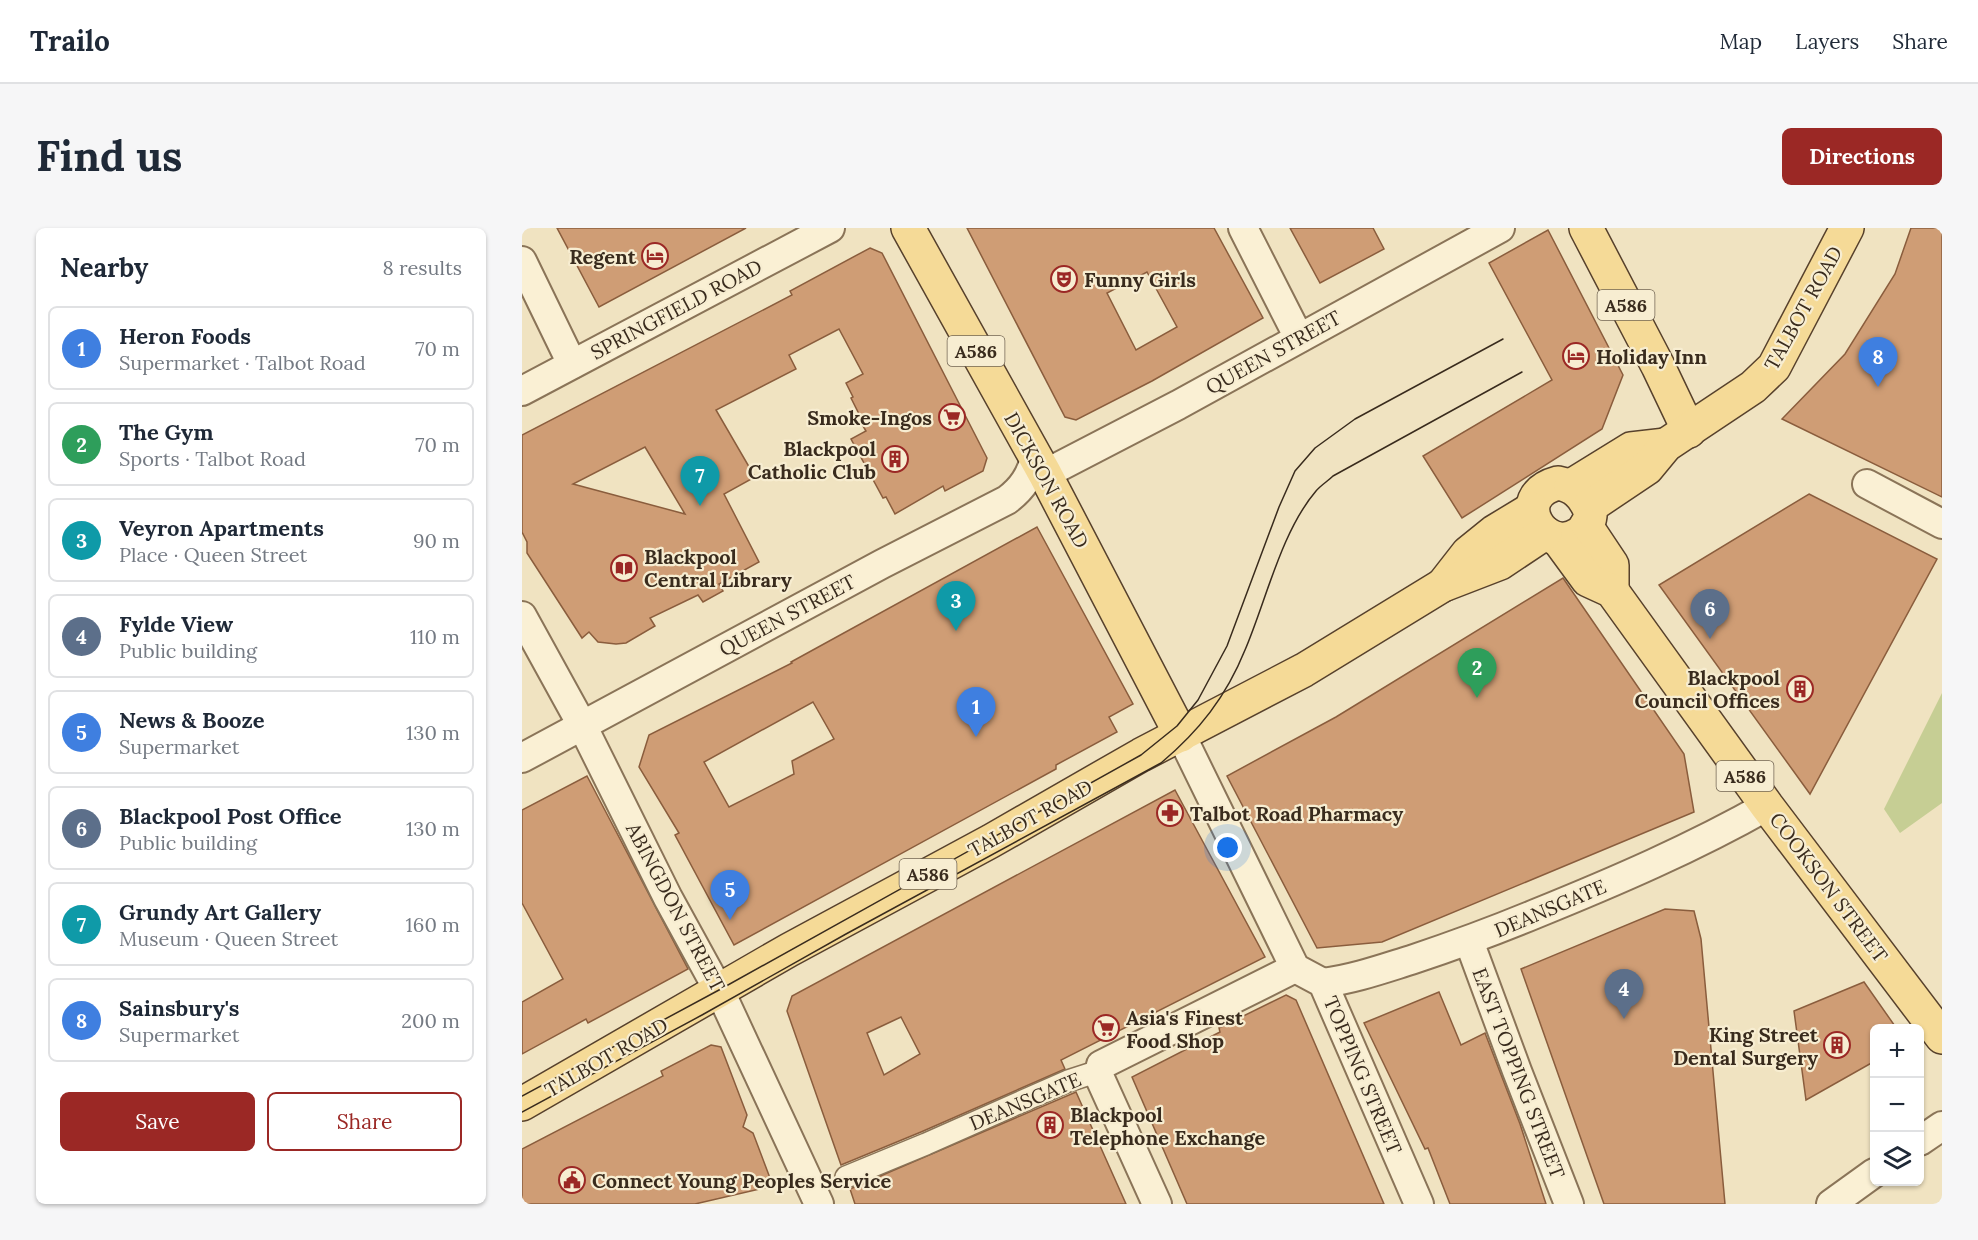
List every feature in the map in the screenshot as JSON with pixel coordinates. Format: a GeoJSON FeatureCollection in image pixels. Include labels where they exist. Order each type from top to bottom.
{"type":"FeatureCollection","features":[{"type":"Feature","properties":{"kind":"main road","name":"DICKSON ROAD"},"geometry":{"type":"LineString","coordinates":[[908,228],[1040,466],[1181,735]]}},
{"type":"Feature","properties":{"kind":"main road","name":"A586"},"geometry":{"type":"LineString","coordinates":[[1586,228],[1667,383],[1677,438]]}},
{"type":"Feature","properties":{"kind":"main road","name":"TALBOT ROAD"},"geometry":{"type":"LineString","coordinates":[[522,1104],[719,990],[1181,735],[1304,670],[1443,585],[1468,553],[1494,532],[1564,517],[1631,449],[1677,438],[1753,387],[1774,367],[1847,228]]}},
{"type":"Feature","properties":{"kind":"main road"},"geometry":{"type":"LineString","coordinates":[[1667,383],[1694,392],[1735,399]]}},
{"type":"Feature","properties":{"kind":"main road","name":"COOKSON STREET"},"geometry":{"type":"LineString","coordinates":[[1564,517],[1588,580],[1612,591],[1767,806],[1942,1037]]}},
{"type":"Feature","properties":{"kind":"street","name":"SPRINGFIELD ROAD"},"geometry":{"type":"LineString","coordinates":[[522,391],[830,228]]}},
{"type":"Feature","properties":{"kind":"street"},"geometry":{"type":"LineString","coordinates":[[1243,228],[1299,338]]}},
{"type":"Feature","properties":{"kind":"street","name":"QUEEN STREET"},"geometry":{"type":"LineString","coordinates":[[522,758],[882,564],[1007,500],[1040,466],[1178,405],[1500,228]]}},
{"type":"Feature","properties":{"kind":"street"},"geometry":{"type":"LineString","coordinates":[[522,261],[572,364]]}},
{"type":"Feature","properties":{"kind":"street"},"geometry":{"type":"LineString","coordinates":[[1867,484],[1942,524]]}},
{"type":"Feature","properties":{"kind":"street","name":"ABINGDON STREET"},"geometry":{"type":"LineString","coordinates":[[522,616],[582,725],[668,898],[719,990],[753,1058],[819,1204]]}},
{"type":"Feature","properties":{"kind":"street"},"geometry":{"type":"LineString","coordinates":[[1181,735],[1295,968]]}},
{"type":"Feature","properties":{"kind":"street","name":"DEANSGATE"},"geometry":{"type":"LineString","coordinates":[[1323,983],[1353,979],[1469,941],[1607,885],[1723,831],[1767,806]]}},
{"type":"Feature","properties":{"kind":"street","name":"EAST TOPPING STREET"},"geometry":{"type":"LineString","coordinates":[[1469,941],[1569,1204]]}},
{"type":"Feature","properties":{"kind":"street","name":"DEANSGATE"},"geometry":{"type":"LineString","coordinates":[[846,1177],[934,1141],[1068,1081],[1099,1071],[1105,1062],[1295,968]]}},
{"type":"Feature","properties":{"kind":"street","name":"TOPPING STREET"},"geometry":{"type":"LineString","coordinates":[[1295,968],[1323,983],[1419,1204]]}},
{"type":"Feature","properties":{"kind":"street"},"geometry":{"type":"LineString","coordinates":[[1099,1071],[1099,1076],[1157,1204]]}},
{"type":"Feature","properties":{"kind":"street"},"geometry":{"type":"LineString","coordinates":[[1924,1138],[1942,1126]]}},
{"type":"Feature","properties":{"kind":"street"},"geometry":{"type":"LineString","coordinates":[[1831,1204],[1870,1177]]}},
{"type":"Feature","properties":{"kind":"green space"},"geometry":{"type":"Polygon","coordinates":[[[1942,693],[1942,803],[1900,833],[1884,809],[1942,693]]]}},
{"type":"Feature","properties":{"kind":"building"},"geometry":{"type":"Polygon","coordinates":[[[557,228],[746,228],[599,307],[557,228]]]}},
{"type":"Feature","properties":{"kind":"building"},"geometry":{"type":"Polygon","coordinates":[[[967,228],[1214,228],[1263,318],[1152,381],[1076,420],[1065,417],[967,228]],[[1147,272],[1107,293],[1136,350],[1177,327],[1147,272]]]}},
{"type":"Feature","properties":{"kind":"building"},"geometry":{"type":"Polygon","coordinates":[[[1290,228],[1373,228],[1384,249],[1320,283],[1290,228]]]}},
{"type":"Feature","properties":{"kind":"building"},"geometry":{"type":"Polygon","coordinates":[[[1911,228],[1942,228],[1942,497],[1782,419],[1845,354],[1895,274],[1911,228]]]}},
{"type":"Feature","properties":{"kind":"building","name":"Holiday Inn"},"geometry":{"type":"Polygon","coordinates":[[[1548,230],[1623,375],[1602,429],[1462,518],[1423,456],[1552,380],[1489,263],[1548,230]]]}},
{"type":"Feature","properties":{"kind":"building"},"geometry":{"type":"Polygon","coordinates":[[[870,248],[882,253],[987,458],[983,471],[945,491],[943,486],[895,514],[886,497],[883,498],[851,439],[866,431],[846,383],[863,374],[839,329],[789,355],[796,369],[716,410],[755,477],[724,494],[759,562],[719,584],[723,591],[703,602],[698,595],[650,618],[655,626],[626,643],[598,642],[589,632],[582,638],[527,553],[527,542],[522,532],[522,435],[792,295],[790,291],[870,248]],[[645,447],[573,484],[685,514],[645,447]]]}},
{"type":"Feature","properties":{"kind":"building","name":"Blackpool Council Offices"},"geometry":{"type":"Polygon","coordinates":[[[1809,494],[1937,559],[1810,794],[1659,585],[1809,494]]]}},
{"type":"Feature","properties":{"kind":"building"},"geometry":{"type":"Polygon","coordinates":[[[1037,527],[1133,704],[1109,717],[1117,732],[1056,765],[1056,769],[734,945],[675,835],[679,833],[639,767],[649,735],[791,662],[1037,527]],[[813,702],[704,762],[729,807],[794,774],[792,761],[834,739],[813,702]]]}},
{"type":"Feature","properties":{"kind":"building"},"geometry":{"type":"Polygon","coordinates":[[[1563,578],[1684,754],[1694,812],[1382,942],[1317,948],[1227,776],[1336,717],[1563,578]]]}},
{"type":"Feature","properties":{"kind":"building"},"geometry":{"type":"Polygon","coordinates":[[[587,776],[688,969],[588,1023],[586,1019],[522,1054],[522,1002],[563,979],[522,903],[522,810],[587,776]]]}},
{"type":"Feature","properties":{"kind":"building"},"geometry":{"type":"Polygon","coordinates":[[[1175,790],[1265,957],[1061,1060],[1065,1069],[841,1165],[787,1011],[792,996],[1175,790]],[[901,1017],[867,1033],[884,1075],[920,1054],[901,1017]]]}},
{"type":"Feature","properties":{"kind":"building"},"geometry":{"type":"Polygon","coordinates":[[[1665,909],[1694,911],[1701,939],[1725,1204],[1604,1204],[1521,969],[1665,909]]]}},
{"type":"Feature","properties":{"kind":"building","name":"King Street Dental Surgery"},"geometry":{"type":"Polygon","coordinates":[[[1864,982],[1893,1024],[1870,1024],[1870,1064],[1806,1100],[1794,1011],[1864,982]]]}},
{"type":"Feature","properties":{"kind":"building"},"geometry":{"type":"Polygon","coordinates":[[[1439,992],[1461,1045],[1485,1033],[1520,1124],[1546,1204],[1450,1204],[1428,1148],[1425,1149],[1364,1023],[1439,992]]]}},
{"type":"Feature","properties":{"kind":"building"},"geometry":{"type":"Polygon","coordinates":[[[1286,995],[1296,1000],[1384,1204],[1187,1204],[1132,1077],[1220,1032],[1219,1028],[1286,995]]]}},
{"type":"Feature","properties":{"kind":"building"},"geometry":{"type":"Polygon","coordinates":[[[711,1045],[721,1047],[747,1115],[743,1127],[753,1133],[773,1186],[695,1204],[522,1204],[522,1149],[663,1076],[661,1071],[711,1045]]]}},
{"type":"Feature","properties":{"kind":"building","name":"Blackpool Telephone Exchange"},"geometry":{"type":"Polygon","coordinates":[[[1076,1092],[1126,1204],[855,1204],[850,1189],[1076,1092]]]}},
{"type":"Feature","properties":{"kind":"tram line"},"geometry":{"type":"LineString","coordinates":[[522,1096],[719,990],[1141,755],[1177,726],[1198,700],[1227,646],[1279,507],[1295,471],[1315,448],[1355,419],[1503,339]]}},
{"type":"Feature","properties":{"kind":"tram line"},"geometry":{"type":"LineString","coordinates":[[522,1112],[1161,763],[1199,726],[1229,683],[1253,631],[1275,568],[1293,526],[1318,489],[1333,476],[1522,372]]}},
{"type":"Feature","properties":{"kind":"place","name":"Regent"},"geometry":{"type":"Point","coordinates":[655,256]}},
{"type":"Feature","properties":{"kind":"place","name":"Funny Girls"},"geometry":{"type":"Point","coordinates":[1064,279]}},
{"type":"Feature","properties":{"kind":"place","name":"Holiday Inn"},"geometry":{"type":"Point","coordinates":[1576,356]}},
{"type":"Feature","properties":{"kind":"place","name":"Sainsbury's"},"geometry":{"type":"Point","coordinates":[1878,387]}},
{"type":"Feature","properties":{"kind":"place","name":"Smoke-Ingos"},"geometry":{"type":"Point","coordinates":[952,417]}},
{"type":"Feature","properties":{"kind":"place","name":"Blackpool Catholic Club"},"geometry":{"type":"Point","coordinates":[895,459]}},
{"type":"Feature","properties":{"kind":"place","name":"Grundy Art Gallery"},"geometry":{"type":"Point","coordinates":[700,506]}},
{"type":"Feature","properties":{"kind":"place","name":"Blackpool Central Library"},"geometry":{"type":"Point","coordinates":[624,568]}},
{"type":"Feature","properties":{"kind":"place","name":"Veyron Apartments"},"geometry":{"type":"Point","coordinates":[956,631]}},
{"type":"Feature","properties":{"kind":"place","name":"Blackpool Post Office"},"geometry":{"type":"Point","coordinates":[1710,639]}},
{"type":"Feature","properties":{"kind":"place","name":"Blackpool Council Offices"},"geometry":{"type":"Point","coordinates":[1800,689]}},
{"type":"Feature","properties":{"kind":"place","name":"The Gym"},"geometry":{"type":"Point","coordinates":[1477,698]}},
{"type":"Feature","properties":{"kind":"place","name":"Heron Foods"},"geometry":{"type":"Point","coordinates":[976,737]}},
{"type":"Feature","properties":{"kind":"place","name":"Talbot Road Pharmacy"},"geometry":{"type":"Point","coordinates":[1170,813]}},
{"type":"Feature","properties":{"kind":"place","name":"News & Booze"},"geometry":{"type":"Point","coordinates":[730,920]}},
{"type":"Feature","properties":{"kind":"place","name":"Fylde View"},"geometry":{"type":"Point","coordinates":[1624,1019]}},
{"type":"Feature","properties":{"kind":"place","name":"Asia's Finest Food Shop"},"geometry":{"type":"Point","coordinates":[1106,1028]}},
{"type":"Feature","properties":{"kind":"place","name":"King Street Dental Surgery"},"geometry":{"type":"Point","coordinates":[1837,1045]}},
{"type":"Feature","properties":{"kind":"place","name":"Blackpool Telephone Exchange"},"geometry":{"type":"Point","coordinates":[1050,1125]}},
{"type":"Feature","properties":{"kind":"place","name":"Connect Young Peoples Service"},"geometry":{"type":"Point","coordinates":[572,1180]}}]}
